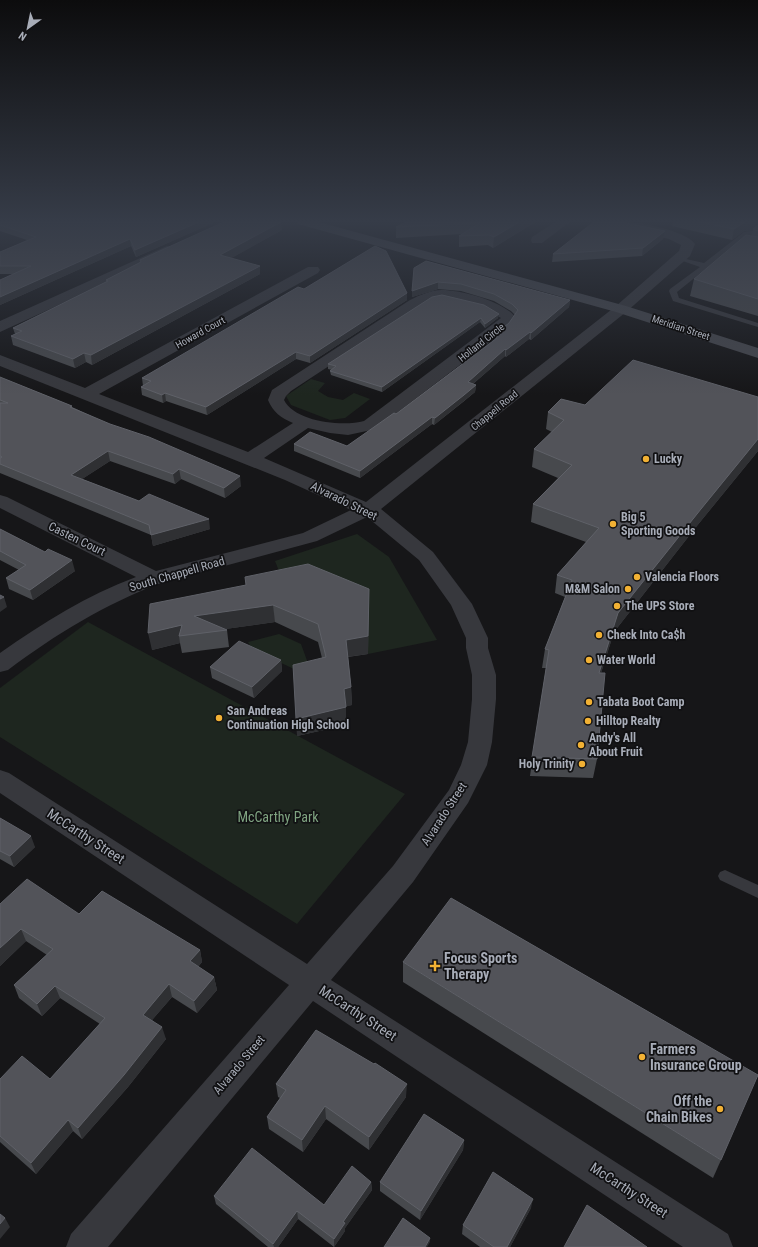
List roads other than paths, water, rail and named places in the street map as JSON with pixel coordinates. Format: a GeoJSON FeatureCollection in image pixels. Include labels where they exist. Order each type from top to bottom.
{"type":"FeatureCollection","features":[{"type":"Feature","properties":{"kind":"street"},"geometry":{"type":"LineString","coordinates":[[0,327],[104,279]]}},
{"type":"Feature","properties":{"kind":"street","name":"Howard Court"},"geometry":{"type":"LineString","coordinates":[[86,394],[297,279]]}},
{"type":"Feature","properties":{"kind":"street","name":"Meridian Street"},"geometry":{"type":"LineString","coordinates":[[513,279],[621,309],[758,353]]}},
{"type":"Feature","properties":{"kind":"street","name":"Chappell Road"},"geometry":{"type":"LineString","coordinates":[[366,510],[379,503],[621,309],[655,279]]}},
{"type":"Feature","properties":{"kind":"street","name":"Holland Circle"},"geometry":{"type":"LineString","coordinates":[[442,294],[462,298],[494,308],[508,316],[508,321],[502,326],[370,424],[360,428],[340,430],[306,422],[280,409],[276,403],[278,394],[427,297],[442,294]]}},
{"type":"Feature","properties":{"kind":"street","name":"Alvarado Street"},"geometry":{"type":"LineString","coordinates":[[0,360],[337,495],[374,513],[426,556],[461,604],[477,638],[476,648],[484,675],[484,700],[480,742],[474,765],[462,791],[432,836],[403,874],[84,1247]]}},
{"type":"Feature","properties":{"kind":"street"},"geometry":{"type":"LineString","coordinates":[[249,460],[306,422]]}},
{"type":"Feature","properties":{"kind":"street","name":"Casten Court"},"geometry":{"type":"LineString","coordinates":[[0,501],[154,578]]}},
{"type":"Feature","properties":{"kind":"street","name":"South Chappell Road"},"geometry":{"type":"LineString","coordinates":[[0,664],[78,611],[103,598],[154,578],[310,537],[366,510]]}},
{"type":"Feature","properties":{"kind":"street","name":"McCarthy Street"},"geometry":{"type":"LineString","coordinates":[[0,780],[715,1247]]}},
{"type":"Feature","properties":{"kind":"lane"},"geometry":{"type":"LineString","coordinates":[[688,279],[673,291],[676,299],[758,325]]}},
{"type":"Feature","properties":{"kind":"lane"},"geometry":{"type":"LineString","coordinates":[[725,876],[758,892]]}},
{"type":"Feature","properties":{"kind":"place","name":"Lucky"},"geometry":{"type":"Point","coordinates":[646,459]}},
{"type":"Feature","properties":{"kind":"place","name":"Big 5 Sporting Goods"},"geometry":{"type":"Point","coordinates":[613,524]}},
{"type":"Feature","properties":{"kind":"place","name":"Valencia Floors"},"geometry":{"type":"Point","coordinates":[637,577]}},
{"type":"Feature","properties":{"kind":"place","name":"M&M Salon"},"geometry":{"type":"Point","coordinates":[628,589]}},
{"type":"Feature","properties":{"kind":"place","name":"The UPS Store"},"geometry":{"type":"Point","coordinates":[617,606]}},
{"type":"Feature","properties":{"kind":"place","name":"Check Into Ca$h"},"geometry":{"type":"Point","coordinates":[599,635]}},
{"type":"Feature","properties":{"kind":"place","name":"Water World"},"geometry":{"type":"Point","coordinates":[589,660]}},
{"type":"Feature","properties":{"kind":"place","name":"Tabata Boot Camp"},"geometry":{"type":"Point","coordinates":[589,702]}},
{"type":"Feature","properties":{"kind":"place","name":"San Andreas Continuation High School"},"geometry":{"type":"Point","coordinates":[219,718]}},
{"type":"Feature","properties":{"kind":"place","name":"Hilltop Realty"},"geometry":{"type":"Point","coordinates":[588,721]}},
{"type":"Feature","properties":{"kind":"place","name":"Andy's All About Fruit"},"geometry":{"type":"Point","coordinates":[581,745]}},
{"type":"Feature","properties":{"kind":"place","name":"Holy Trinity"},"geometry":{"type":"Point","coordinates":[582,764]}},
{"type":"Feature","properties":{"kind":"place","name":"Focus Sports Therapy"},"geometry":{"type":"Point","coordinates":[435,966]}},
{"type":"Feature","properties":{"kind":"place","name":"Farmers Insurance Group"},"geometry":{"type":"Point","coordinates":[642,1057]}},
{"type":"Feature","properties":{"kind":"place","name":"Off the Chain Bikes"},"geometry":{"type":"Point","coordinates":[720,1109]}},
{"type":"Feature","properties":{"kind":"park label","name":"McCarthy Park"},"geometry":{"type":"Point","coordinates":[278,817]}}]}
